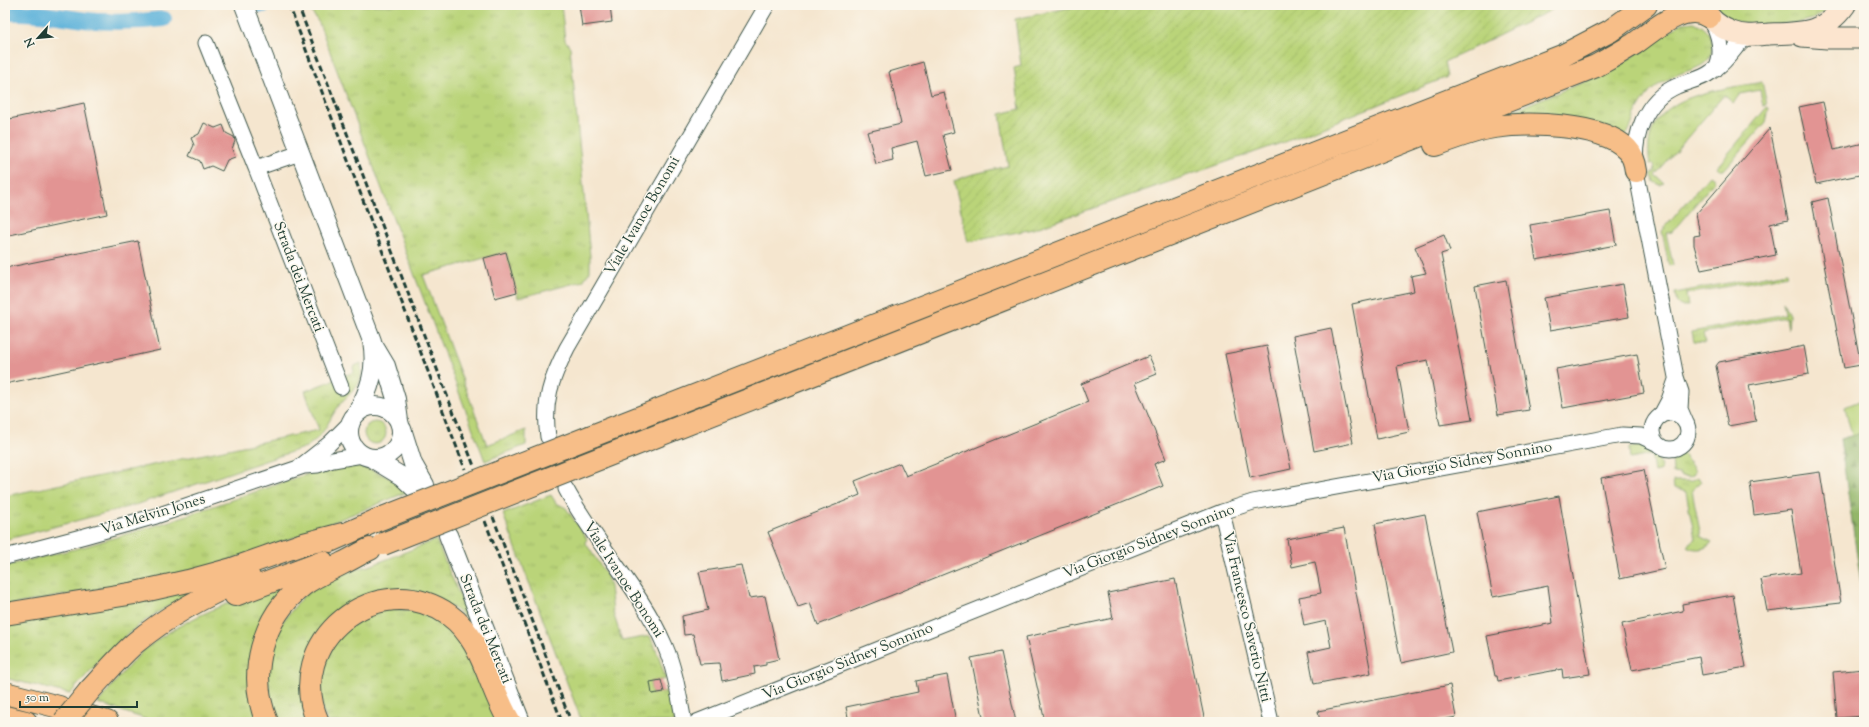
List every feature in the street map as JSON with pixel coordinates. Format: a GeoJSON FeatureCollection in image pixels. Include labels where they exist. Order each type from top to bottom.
{"type":"FeatureCollection","features":[{"type":"Feature","properties":{"kind":"highway"},"geometry":{"type":"LineString","coordinates":[[5,693],[61,715],[90,690],[136,643],[154,628],[218,590],[304,554],[343,534],[1562,56],[1610,31],[1646,5]]}},
{"type":"Feature","properties":{"kind":"highway"},"geometry":{"type":"LineString","coordinates":[[267,722],[259,695],[259,665],[263,643],[276,615],[289,598],[309,581],[377,546],[1596,66],[1632,45],[1680,12],[1690,9],[1704,11]]}},
{"type":"Feature","properties":{"kind":"highway"},"geometry":{"type":"LineString","coordinates":[[1296,184],[1323,176],[1390,162],[1476,131],[1494,127],[1527,124],[1571,128],[1606,136],[1627,148],[1633,157],[1636,171]]}},
{"type":"Feature","properties":{"kind":"highway"},"geometry":{"type":"LineString","coordinates":[[5,614],[135,593],[188,581],[232,569],[300,545],[343,534]]}},
{"type":"Feature","properties":{"kind":"highway"},"geometry":{"type":"LineString","coordinates":[[179,613],[223,599],[326,560],[377,546]]}},
{"type":"Feature","properties":{"kind":"highway"},"geometry":{"type":"LineString","coordinates":[[318,722],[313,705],[311,687],[314,663],[322,643],[339,621],[352,612],[376,602],[394,599],[413,600],[432,606],[449,616],[460,625],[480,655],[510,722]]}},
{"type":"Feature","properties":{"kind":"highway"},"geometry":{"type":"LineString","coordinates":[[5,717],[26,722]]}},
{"type":"Feature","properties":{"kind":"main road"},"geometry":{"type":"LineString","coordinates":[[1704,11],[1729,31],[1739,34],[1784,34],[1803,33],[1818,29],[1831,20],[1845,5]]}},
{"type":"Feature","properties":{"kind":"main road"},"geometry":{"type":"LineString","coordinates":[[1784,34],[1827,38],[1864,38]]}},
{"type":"Feature","properties":{"kind":"street"},"geometry":{"type":"LineString","coordinates":[[244,5],[370,338],[373,350],[373,376],[368,392],[354,418],[348,434],[350,441],[356,451],[420,487],[400,424],[389,410],[380,406],[370,406],[354,418]]}},
{"type":"Feature","properties":{"kind":"street","name":"Viale Ivanoe Bonomi"},"geometry":{"type":"LineString","coordinates":[[548,437],[546,417],[548,392],[552,378],[567,348],[767,5]]}},
{"type":"Feature","properties":{"kind":"street"},"geometry":{"type":"LineString","coordinates":[[1704,11],[1715,28],[1719,46],[1719,60],[1716,68]]}},
{"type":"Feature","properties":{"kind":"street"},"geometry":{"type":"LineString","coordinates":[[1676,377],[1669,400],[1652,428],[1652,434],[1656,443],[1669,449],[1681,445],[1687,436],[1686,423],[1680,409],[1681,392],[1676,377],[1636,171],[1638,136],[1643,120],[1652,106],[1672,88],[1706,76],[1727,59],[1742,41],[1755,35]]}},
{"type":"Feature","properties":{"kind":"street","name":"Strada dei Mercati"},"geometry":{"type":"LineString","coordinates":[[206,43],[341,386]]}},
{"type":"Feature","properties":{"kind":"street"},"geometry":{"type":"LineString","coordinates":[[256,168],[300,153]]}},
{"type":"Feature","properties":{"kind":"street"},"geometry":{"type":"LineString","coordinates":[[367,457],[386,457],[396,449],[401,438],[396,399],[386,366],[370,338]]}},
{"type":"Feature","properties":{"kind":"street"},"geometry":{"type":"LineString","coordinates":[[1659,417],[1667,414],[1678,415],[1686,423]]}},
{"type":"Feature","properties":{"kind":"street","name":"Via Giorgio Sidney Sonnino"},"geometry":{"type":"LineString","coordinates":[[697,722],[1222,512],[1268,498],[1622,435],[1650,424],[1659,417]]}},
{"type":"Feature","properties":{"kind":"street","name":"Via Melvin Jones"},"geometry":{"type":"LineString","coordinates":[[300,467],[329,444],[354,418]]}},
{"type":"Feature","properties":{"kind":"street","name":"Via Giorgio Sidney Sonnino"},"geometry":{"type":"LineString","coordinates":[[1622,435],[1641,436],[1656,443]]}},
{"type":"Feature","properties":{"kind":"street","name":"Via Melvin Jones"},"geometry":{"type":"LineString","coordinates":[[5,556],[85,536],[162,514],[300,467],[367,457]]}},
{"type":"Feature","properties":{"kind":"street","name":"Viale Ivanoe Bonomi"},"geometry":{"type":"LineString","coordinates":[[566,489],[587,524],[636,595],[662,639],[674,673],[684,722]]}},
{"type":"Feature","properties":{"kind":"street","name":"Via Francesco Saverio Nitti"},"geometry":{"type":"LineString","coordinates":[[1222,512],[1271,722]]}},
{"type":"Feature","properties":{"kind":"street","name":"Strada dei Mercati"},"geometry":{"type":"LineString","coordinates":[[448,535],[521,722]]}},
{"type":"Feature","properties":{"kind":"green space"},"geometry":{"type":"Polygon","coordinates":[[[307,5],[561,5],[565,40],[570,47],[590,256],[590,271],[583,281],[518,298],[506,252],[423,275],[487,445],[526,430],[526,445],[485,461],[319,23],[307,5]]]}},
{"type":"Feature","properties":{"kind":"green space"},"geometry":{"type":"Polygon","coordinates":[[[1082,5],[1562,5],[1444,62],[1447,77],[1287,141],[1033,229],[968,242],[954,181],[970,175],[1008,166],[1000,114],[1020,109],[1014,68],[1021,66],[1015,19],[1082,5]]]}},
{"type":"Feature","properties":{"kind":"green space"},"geometry":{"type":"Polygon","coordinates":[[[1713,5],[1832,5],[1815,18],[1802,22],[1750,24],[1735,21],[1729,18],[1713,5]]]}},
{"type":"Feature","properties":{"kind":"green space"},"geometry":{"type":"Polygon","coordinates":[[[1694,22],[1703,27],[1711,38],[1712,50],[1707,61],[1698,67],[1671,78],[1653,89],[1640,106],[1626,134],[1505,116],[1506,113],[1609,72],[1682,23],[1694,22]]]}},
{"type":"Feature","properties":{"kind":"green space"},"geometry":{"type":"Polygon","coordinates":[[[1762,82],[1767,105],[1763,106],[1760,90],[1740,94],[1733,103],[1724,95],[1655,175],[1664,183],[1660,185],[1654,182],[1651,173],[1655,172],[1654,164],[1650,165],[1649,141],[1655,123],[1667,110],[1683,101],[1701,94],[1762,82]]]}},
{"type":"Feature","properties":{"kind":"green space"},"geometry":{"type":"Polygon","coordinates":[[[1767,107],[1769,109],[1766,122],[1724,170],[1717,167],[1767,107]]]}},
{"type":"Feature","properties":{"kind":"green space"},"geometry":{"type":"Polygon","coordinates":[[[1710,175],[1714,178],[1714,182],[1672,232],[1666,233],[1673,265],[1669,266],[1662,231],[1710,175]]]}},
{"type":"Feature","properties":{"kind":"green space"},"geometry":{"type":"Polygon","coordinates":[[[1787,272],[1788,275],[1686,294],[1688,306],[1683,306],[1677,303],[1675,293],[1787,272]]]}},
{"type":"Feature","properties":{"kind":"green space"},"geometry":{"type":"Polygon","coordinates":[[[1783,302],[1789,315],[1788,329],[1786,317],[1703,333],[1705,343],[1694,342],[1692,332],[1785,314],[1783,302]]]}},
{"type":"Feature","properties":{"kind":"green space"},"geometry":{"type":"Polygon","coordinates":[[[361,363],[360,379],[355,389],[338,407],[318,438],[306,447],[135,505],[5,540],[5,496],[319,430],[305,391],[354,372],[353,367],[361,363]]]}},
{"type":"Feature","properties":{"kind":"green space"},"geometry":{"type":"Polygon","coordinates":[[[1864,399],[1864,432],[1852,436],[1845,407],[1864,399]]]}},
{"type":"Feature","properties":{"kind":"green space"},"geometry":{"type":"Polygon","coordinates":[[[375,422],[383,425],[386,433],[383,441],[375,444],[367,441],[364,433],[367,425],[375,422]]]}},
{"type":"Feature","properties":{"kind":"green space"},"geometry":{"type":"Polygon","coordinates":[[[1864,432],[1864,604],[1840,439],[1864,432]]]}},
{"type":"Feature","properties":{"kind":"green space"},"geometry":{"type":"Polygon","coordinates":[[[1638,443],[1648,446],[1655,452],[1661,465],[1661,470],[1654,472],[1651,455],[1630,459],[1629,448],[1638,446],[1638,443]]]}},
{"type":"Feature","properties":{"kind":"green space"},"geometry":{"type":"Polygon","coordinates":[[[1683,453],[1695,471],[1693,475],[1689,477],[1680,476],[1680,474],[1673,473],[1672,457],[1683,453]]]}},
{"type":"Feature","properties":{"kind":"green space"},"geometry":{"type":"Polygon","coordinates":[[[342,464],[361,467],[378,473],[394,480],[410,491],[301,535],[197,571],[5,606],[5,566],[83,547],[164,523],[331,466],[342,464]]]}},
{"type":"Feature","properties":{"kind":"green space"},"geometry":{"type":"Polygon","coordinates":[[[1698,477],[1701,482],[1692,490],[1701,537],[1712,542],[1707,547],[1693,549],[1687,546],[1695,539],[1686,492],[1674,488],[1673,481],[1691,481],[1698,477]]]}},
{"type":"Feature","properties":{"kind":"green space"},"geometry":{"type":"Polygon","coordinates":[[[551,495],[556,503],[566,508],[587,539],[585,542],[607,576],[613,612],[622,641],[650,636],[666,679],[650,682],[652,694],[668,691],[675,722],[582,722],[503,514],[551,495]]]}},
{"type":"Feature","properties":{"kind":"green space"},"geometry":{"type":"Polygon","coordinates":[[[436,540],[471,622],[452,607],[339,611],[309,722],[276,722],[266,674],[276,630],[304,595],[350,571],[372,565],[436,540]]]}},
{"type":"Feature","properties":{"kind":"green space"},"geometry":{"type":"Polygon","coordinates":[[[286,581],[258,722],[154,722],[98,703],[138,656],[160,638],[194,618],[286,581]]]}},
{"type":"Feature","properties":{"kind":"green space"},"geometry":{"type":"Polygon","coordinates":[[[213,583],[164,608],[138,626],[107,653],[70,694],[5,678],[5,621],[213,583]]]}},
{"type":"Feature","properties":{"kind":"green space"},"geometry":{"type":"Polygon","coordinates":[[[380,609],[427,611],[460,636],[501,722],[328,722],[323,712],[319,678],[337,635],[380,609]]]}},
{"type":"Feature","properties":{"kind":"building"},"geometry":{"type":"Polygon","coordinates":[[[579,5],[610,5],[612,22],[582,26],[579,5]]]}},
{"type":"Feature","properties":{"kind":"building"},"geometry":{"type":"Polygon","coordinates":[[[923,62],[931,95],[944,92],[954,132],[943,135],[952,170],[926,176],[917,141],[891,148],[893,160],[876,164],[867,132],[901,124],[889,72],[923,62]]]}},
{"type":"Feature","properties":{"kind":"building"},"geometry":{"type":"Polygon","coordinates":[[[1823,102],[1834,150],[1864,143],[1864,174],[1816,184],[1799,107],[1823,102]]]}},
{"type":"Feature","properties":{"kind":"building"},"geometry":{"type":"Polygon","coordinates":[[[84,103],[107,214],[5,236],[5,120],[84,103]]]}},
{"type":"Feature","properties":{"kind":"building"},"geometry":{"type":"Polygon","coordinates":[[[204,123],[215,128],[223,125],[226,133],[234,137],[235,141],[232,149],[235,157],[227,160],[222,171],[211,166],[203,169],[200,161],[189,156],[194,145],[191,138],[199,134],[204,123]]]}},
{"type":"Feature","properties":{"kind":"building"},"geometry":{"type":"Polygon","coordinates":[[[1770,128],[1788,220],[1770,224],[1776,255],[1701,270],[1694,245],[1694,236],[1700,235],[1696,214],[1770,128]]]}},
{"type":"Feature","properties":{"kind":"building"},"geometry":{"type":"Polygon","coordinates":[[[1828,198],[1861,365],[1844,368],[1812,202],[1828,198]]]}},
{"type":"Feature","properties":{"kind":"building"},"geometry":{"type":"Polygon","coordinates":[[[1610,211],[1616,245],[1536,260],[1530,225],[1610,211]]]}},
{"type":"Feature","properties":{"kind":"building"},"geometry":{"type":"Polygon","coordinates":[[[1444,235],[1450,251],[1441,254],[1472,420],[1440,425],[1428,360],[1397,366],[1409,432],[1377,439],[1352,304],[1414,291],[1411,276],[1426,273],[1415,247],[1444,235]]]}},
{"type":"Feature","properties":{"kind":"building"},"geometry":{"type":"Polygon","coordinates":[[[138,241],[160,350],[5,384],[5,268],[138,241]]]}},
{"type":"Feature","properties":{"kind":"building"},"geometry":{"type":"Polygon","coordinates":[[[506,252],[517,292],[495,298],[484,258],[506,252]]]}},
{"type":"Feature","properties":{"kind":"building"},"geometry":{"type":"Polygon","coordinates":[[[1506,280],[1529,410],[1498,415],[1475,286],[1506,280]]]}},
{"type":"Feature","properties":{"kind":"building"},"geometry":{"type":"Polygon","coordinates":[[[1623,284],[1629,317],[1550,330],[1544,298],[1623,284]]]}},
{"type":"Feature","properties":{"kind":"building"},"geometry":{"type":"Polygon","coordinates":[[[1331,328],[1353,443],[1314,451],[1293,336],[1331,328]]]}},
{"type":"Feature","properties":{"kind":"building"},"geometry":{"type":"Polygon","coordinates":[[[1267,346],[1291,469],[1250,478],[1225,354],[1267,346]]]}},
{"type":"Feature","properties":{"kind":"building"},"geometry":{"type":"Polygon","coordinates":[[[1804,346],[1809,374],[1749,385],[1756,421],[1728,426],[1716,366],[1719,362],[1804,346]]]}},
{"type":"Feature","properties":{"kind":"building"},"geometry":{"type":"Polygon","coordinates":[[[1637,354],[1644,393],[1563,408],[1556,369],[1637,354]]]}},
{"type":"Feature","properties":{"kind":"building"},"geometry":{"type":"Polygon","coordinates":[[[1149,356],[1157,374],[1135,383],[1166,459],[1154,464],[1163,486],[818,625],[810,603],[798,607],[768,532],[860,495],[855,481],[900,463],[906,476],[1088,402],[1081,384],[1149,356]]]}},
{"type":"Feature","properties":{"kind":"building"},"geometry":{"type":"Polygon","coordinates":[[[1644,470],[1665,569],[1620,579],[1601,478],[1644,470]]]}},
{"type":"Feature","properties":{"kind":"building"},"geometry":{"type":"Polygon","coordinates":[[[1820,472],[1841,603],[1767,611],[1761,579],[1801,573],[1791,510],[1754,515],[1750,482],[1820,472]]]}},
{"type":"Feature","properties":{"kind":"building"},"geometry":{"type":"Polygon","coordinates":[[[1559,496],[1590,674],[1563,678],[1562,669],[1498,681],[1497,676],[1495,676],[1487,636],[1553,623],[1548,586],[1493,597],[1477,512],[1559,496]]]}},
{"type":"Feature","properties":{"kind":"building"},"geometry":{"type":"Polygon","coordinates":[[[1425,514],[1452,652],[1401,663],[1375,524],[1425,514]]]}},
{"type":"Feature","properties":{"kind":"building"},"geometry":{"type":"Polygon","coordinates":[[[1344,528],[1371,673],[1314,684],[1308,652],[1331,647],[1326,621],[1304,626],[1299,597],[1321,593],[1315,562],[1292,567],[1287,539],[1344,528]]]}},
{"type":"Feature","properties":{"kind":"building"},"geometry":{"type":"Polygon","coordinates":[[[741,565],[749,598],[765,596],[779,659],[766,662],[766,665],[754,667],[755,674],[722,681],[719,663],[700,664],[693,634],[684,635],[682,616],[708,610],[699,572],[741,565]]]}},
{"type":"Feature","properties":{"kind":"building"},"geometry":{"type":"Polygon","coordinates":[[[1175,579],[1205,722],[1045,722],[1026,637],[1113,618],[1108,593],[1175,579]]]}},
{"type":"Feature","properties":{"kind":"building"},"geometry":{"type":"Polygon","coordinates":[[[1733,595],[1746,667],[1702,675],[1699,657],[1632,670],[1622,624],[1683,611],[1682,604],[1733,595]]]}},
{"type":"Feature","properties":{"kind":"building"},"geometry":{"type":"Polygon","coordinates":[[[1001,652],[1016,722],[984,722],[971,658],[1001,652]]]}},
{"type":"Feature","properties":{"kind":"building"},"geometry":{"type":"Polygon","coordinates":[[[1864,669],[1864,716],[1837,718],[1833,672],[1864,669]]]}},
{"type":"Feature","properties":{"kind":"building"},"geometry":{"type":"Polygon","coordinates":[[[947,675],[956,722],[849,722],[846,707],[918,692],[916,681],[947,675]]]}},
{"type":"Feature","properties":{"kind":"building"},"geometry":{"type":"Polygon","coordinates":[[[661,680],[664,692],[652,694],[650,682],[661,680]]]}},
{"type":"Feature","properties":{"kind":"building"},"geometry":{"type":"Polygon","coordinates":[[[1450,685],[1456,717],[1432,722],[1320,722],[1318,711],[1450,685]]]}},
{"type":"Feature","properties":{"kind":"waterway"},"geometry":{"type":"LineString","coordinates":[[5,13],[42,14],[110,22],[164,19]]}},
{"type":"Feature","properties":{"kind":"railway"},"geometry":{"type":"LineString","coordinates":[[289,5],[465,469]]}},
{"type":"Feature","properties":{"kind":"railway"},"geometry":{"type":"LineString","coordinates":[[298,5],[474,466]]}},
{"type":"Feature","properties":{"kind":"railway"},"geometry":{"type":"LineString","coordinates":[[493,517],[571,722]]}},
{"type":"Feature","properties":{"kind":"railway"},"geometry":{"type":"LineString","coordinates":[[485,521],[562,722]]}}]}
